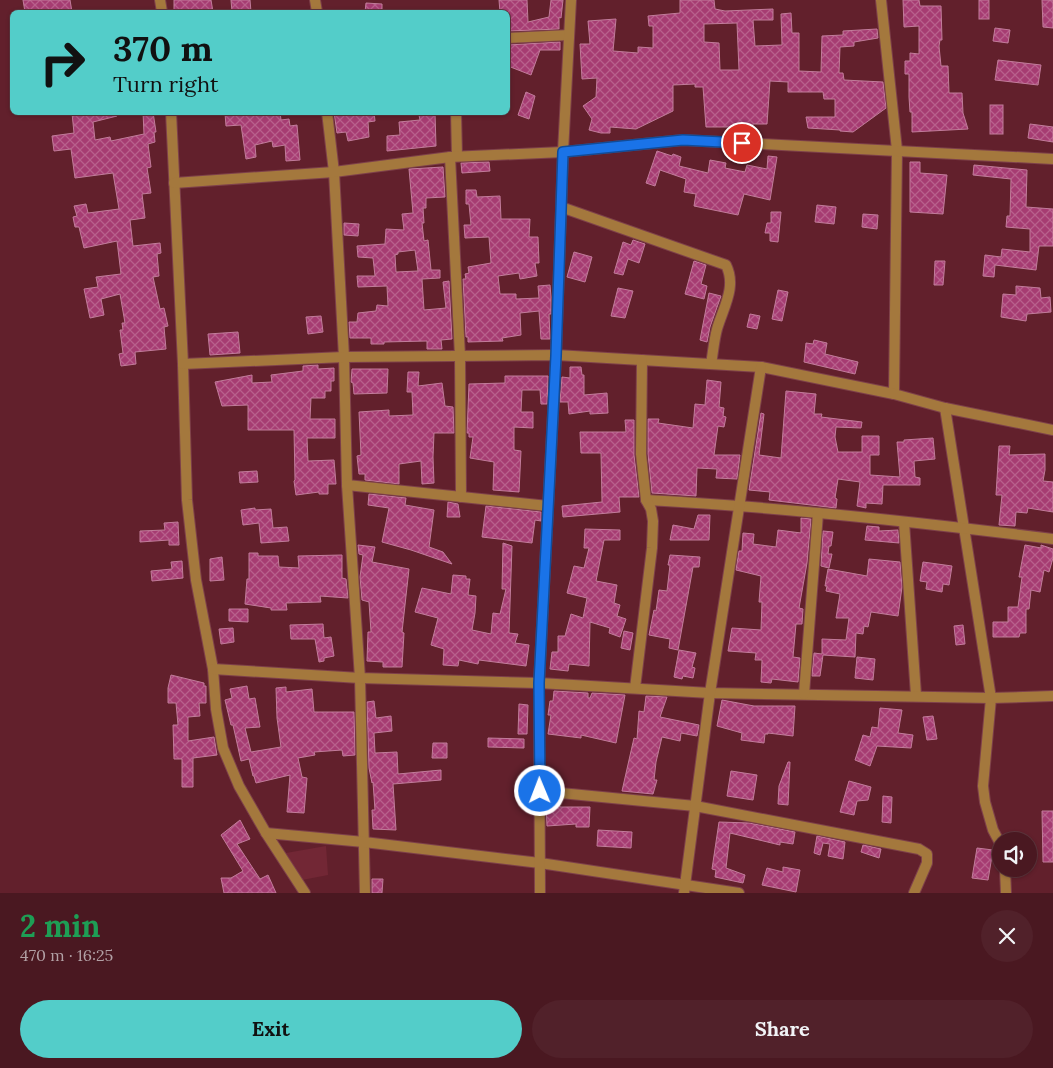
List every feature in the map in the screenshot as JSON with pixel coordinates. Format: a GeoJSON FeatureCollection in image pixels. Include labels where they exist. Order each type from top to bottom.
{"type":"FeatureCollection","features":[{"type":"Feature","properties":{"kind":"street"},"geometry":{"type":"LineString","coordinates":[[540,893],[539,683],[556,356],[563,152],[571,0]]}},
{"type":"Feature","properties":{"kind":"street"},"geometry":{"type":"LineString","coordinates":[[881,0],[897,150],[894,394]]}},
{"type":"Feature","properties":{"kind":"street"},"geometry":{"type":"LineString","coordinates":[[510,38],[569,35]]}},
{"type":"Feature","properties":{"kind":"street"},"geometry":{"type":"LineString","coordinates":[[171,115],[183,364],[187,500],[196,580],[213,669],[216,709],[223,748],[239,786],[266,833],[305,893]]}},
{"type":"Feature","properties":{"kind":"street"},"geometry":{"type":"LineString","coordinates":[[327,115],[334,172],[344,357],[347,485],[360,678],[365,893]]}},
{"type":"Feature","properties":{"kind":"street"},"geometry":{"type":"LineString","coordinates":[[456,115],[453,157],[460,356],[462,496]]}},
{"type":"Feature","properties":{"kind":"street"},"geometry":{"type":"LineString","coordinates":[[174,183],[334,172],[453,157],[563,152],[683,140],[1053,159]]}},
{"type":"Feature","properties":{"kind":"street"},"geometry":{"type":"LineString","coordinates":[[561,207],[726,265],[730,273],[728,296],[717,330],[711,364]]}},
{"type":"Feature","properties":{"kind":"street"},"geometry":{"type":"LineString","coordinates":[[183,364],[344,357],[556,356],[761,367],[894,394],[945,408],[1053,430]]}},
{"type":"Feature","properties":{"kind":"street"},"geometry":{"type":"LineString","coordinates":[[635,688],[652,548],[653,521],[651,509],[646,500],[641,454],[642,360]]}},
{"type":"Feature","properties":{"kind":"street"},"geometry":{"type":"LineString","coordinates":[[685,889],[710,693],[761,367]]}},
{"type":"Feature","properties":{"kind":"street"},"geometry":{"type":"LineString","coordinates":[[945,408],[991,698],[983,786],[988,816],[995,832]]}},
{"type":"Feature","properties":{"kind":"street"},"geometry":{"type":"LineString","coordinates":[[347,485],[548,506]]}},
{"type":"Feature","properties":{"kind":"street"},"geometry":{"type":"LineString","coordinates":[[646,500],[739,505],[1053,539]]}},
{"type":"Feature","properties":{"kind":"street"},"geometry":{"type":"LineString","coordinates":[[804,694],[818,513]]}},
{"type":"Feature","properties":{"kind":"street"},"geometry":{"type":"LineString","coordinates":[[904,522],[916,696]]}},
{"type":"Feature","properties":{"kind":"street"},"geometry":{"type":"LineString","coordinates":[[213,669],[360,678],[539,683],[710,693],[991,698],[1053,696]]}},
{"type":"Feature","properties":{"kind":"street"},"geometry":{"type":"LineString","coordinates":[[540,791],[695,806],[919,848],[927,854],[926,864],[914,893]]}},
{"type":"Feature","properties":{"kind":"street"},"geometry":{"type":"LineString","coordinates":[[266,833],[364,842],[540,863],[685,889],[739,893]]}},
{"type":"Feature","properties":{"kind":"street"},"geometry":{"type":"LineString","coordinates":[[1005,877],[1006,893]]}},
{"type":"Feature","properties":{"kind":"shaded area"},"geometry":{"type":"Polygon","coordinates":[[[326,846],[328,875],[302,880],[286,853],[326,846]]]}},
{"type":"Feature","properties":{"kind":"building"},"geometry":{"type":"Polygon","coordinates":[[[23,0],[70,0],[72,10],[25,10],[23,0]]]}},
{"type":"Feature","properties":{"kind":"building"},"geometry":{"type":"Polygon","coordinates":[[[174,0],[211,0],[213,10],[174,10],[174,0]]]}},
{"type":"Feature","properties":{"kind":"building"},"geometry":{"type":"Polygon","coordinates":[[[231,0],[250,0],[251,10],[232,10],[231,0]]]}},
{"type":"Feature","properties":{"kind":"building"},"geometry":{"type":"Polygon","coordinates":[[[499,0],[527,0],[528,22],[549,17],[551,0],[563,0],[561,18],[559,17],[559,29],[510,31],[510,10],[500,10],[499,0]]]}},
{"type":"Feature","properties":{"kind":"building"},"geometry":{"type":"Polygon","coordinates":[[[680,0],[714,0],[715,9],[725,11],[773,9],[773,20],[753,20],[755,46],[782,45],[781,14],[791,13],[792,33],[799,33],[799,71],[821,72],[822,36],[843,35],[843,31],[877,29],[878,38],[854,42],[854,46],[840,47],[839,73],[843,73],[844,80],[883,82],[886,108],[853,132],[808,128],[806,117],[835,117],[835,99],[824,99],[823,92],[788,92],[788,82],[770,81],[767,124],[753,124],[752,127],[706,127],[703,87],[695,87],[695,84],[673,85],[673,111],[636,129],[610,127],[610,133],[589,130],[592,119],[583,106],[596,97],[597,78],[582,79],[580,44],[590,44],[588,21],[616,19],[613,51],[638,53],[638,47],[653,48],[653,26],[649,26],[648,16],[680,13],[680,0]],[[737,23],[704,24],[704,42],[719,43],[720,70],[739,70],[737,23]]]}},
{"type":"Feature","properties":{"kind":"building"},"geometry":{"type":"Polygon","coordinates":[[[903,0],[919,0],[920,6],[941,6],[942,40],[940,40],[939,46],[941,66],[948,66],[949,93],[962,93],[963,113],[968,129],[912,132],[909,74],[905,74],[905,61],[910,61],[910,53],[919,54],[919,26],[904,27],[903,0]]]}},
{"type":"Feature","properties":{"kind":"building"},"geometry":{"type":"Polygon","coordinates":[[[979,0],[989,0],[989,19],[979,19],[979,0]]]}},
{"type":"Feature","properties":{"kind":"building"},"geometry":{"type":"Polygon","coordinates":[[[1042,0],[1053,0],[1053,28],[1043,27],[1042,0]]]}},
{"type":"Feature","properties":{"kind":"building"},"geometry":{"type":"Polygon","coordinates":[[[366,3],[382,4],[382,10],[365,10],[366,3]]]}},
{"type":"Feature","properties":{"kind":"building"},"geometry":{"type":"Polygon","coordinates":[[[995,28],[1010,30],[1008,43],[993,41],[995,28]]]}},
{"type":"Feature","properties":{"kind":"building"},"geometry":{"type":"Polygon","coordinates":[[[560,42],[560,50],[540,50],[531,75],[510,67],[510,45],[560,42]]]}},
{"type":"Feature","properties":{"kind":"building"},"geometry":{"type":"Polygon","coordinates":[[[998,60],[1041,65],[1038,85],[995,80],[998,60]]]}},
{"type":"Feature","properties":{"kind":"building"},"geometry":{"type":"Polygon","coordinates":[[[526,92],[535,96],[529,119],[518,115],[526,92]]]}},
{"type":"Feature","properties":{"kind":"building"},"geometry":{"type":"Polygon","coordinates":[[[990,105],[1003,105],[1003,134],[990,134],[990,105]]]}},
{"type":"Feature","properties":{"kind":"building"},"geometry":{"type":"Polygon","coordinates":[[[72,115],[117,115],[93,122],[95,140],[110,137],[111,141],[144,134],[143,115],[153,115],[156,132],[154,132],[155,142],[148,144],[151,167],[147,168],[151,193],[142,194],[145,218],[130,220],[133,246],[160,243],[161,253],[157,254],[159,276],[153,277],[160,309],[164,308],[168,326],[164,327],[166,349],[135,352],[136,364],[121,366],[119,354],[123,353],[120,330],[123,330],[122,323],[125,323],[120,294],[101,299],[104,315],[90,318],[84,289],[98,287],[96,277],[121,274],[117,241],[84,248],[79,227],[75,227],[73,217],[77,216],[74,206],[86,204],[88,213],[119,209],[113,173],[75,178],[71,149],[54,151],[52,136],[74,133],[72,115]]]}},
{"type":"Feature","properties":{"kind":"building"},"geometry":{"type":"Polygon","coordinates":[[[225,115],[280,115],[281,120],[289,119],[290,126],[297,125],[300,160],[286,161],[285,145],[273,147],[272,141],[255,145],[256,157],[246,159],[241,125],[226,126],[225,115]]]}},
{"type":"Feature","properties":{"kind":"building"},"geometry":{"type":"Polygon","coordinates":[[[334,115],[374,115],[375,121],[368,122],[369,137],[348,141],[346,132],[337,133],[334,115]]]}},
{"type":"Feature","properties":{"kind":"building"},"geometry":{"type":"Polygon","coordinates":[[[419,115],[435,115],[436,146],[387,151],[387,136],[400,135],[399,122],[420,120],[419,115]]]}},
{"type":"Feature","properties":{"kind":"building"},"geometry":{"type":"Polygon","coordinates":[[[1030,124],[1053,127],[1053,142],[1028,138],[1030,124]]]}},
{"type":"Feature","properties":{"kind":"building"},"geometry":{"type":"Polygon","coordinates":[[[657,151],[681,157],[679,166],[708,173],[710,160],[726,163],[725,168],[745,172],[747,165],[767,169],[768,156],[777,157],[770,200],[744,194],[738,215],[694,206],[696,194],[684,192],[686,179],[660,170],[655,186],[646,183],[657,151]]]}},
{"type":"Feature","properties":{"kind":"building"},"geometry":{"type":"Polygon","coordinates":[[[489,162],[490,171],[462,173],[461,163],[489,162]]]}},
{"type":"Feature","properties":{"kind":"building"},"geometry":{"type":"Polygon","coordinates":[[[910,162],[920,162],[920,173],[947,175],[943,214],[910,212],[910,162]]]}},
{"type":"Feature","properties":{"kind":"building"},"geometry":{"type":"Polygon","coordinates":[[[974,165],[1027,170],[1026,207],[1053,209],[1053,246],[1039,246],[1036,270],[995,265],[994,277],[983,276],[985,255],[1001,257],[1002,249],[1030,252],[1030,229],[1006,227],[1007,216],[1010,216],[1011,179],[973,175],[974,165]]]}},
{"type":"Feature","properties":{"kind":"building"},"geometry":{"type":"Polygon","coordinates":[[[443,167],[445,197],[426,198],[426,208],[423,208],[424,223],[422,223],[424,241],[428,240],[431,270],[440,270],[440,278],[422,279],[424,310],[446,308],[443,282],[449,281],[452,339],[441,340],[442,349],[427,349],[427,341],[371,344],[371,338],[350,338],[349,322],[357,322],[358,313],[376,311],[377,305],[388,306],[387,286],[358,287],[357,276],[375,276],[373,258],[358,257],[357,246],[385,244],[386,229],[404,230],[402,214],[413,213],[409,169],[443,167]],[[415,250],[398,252],[395,255],[396,272],[418,271],[415,250]]]}},
{"type":"Feature","properties":{"kind":"building"},"geometry":{"type":"Polygon","coordinates":[[[466,190],[476,190],[477,197],[500,196],[501,219],[530,219],[529,237],[538,237],[539,263],[535,263],[537,276],[520,279],[519,273],[498,276],[500,294],[516,294],[516,299],[539,298],[538,286],[550,285],[550,339],[541,339],[539,311],[520,313],[521,335],[502,338],[503,341],[468,342],[468,337],[466,337],[463,279],[466,279],[465,274],[469,273],[468,267],[491,263],[489,237],[465,238],[464,225],[471,225],[469,204],[466,204],[466,190]]]}},
{"type":"Feature","properties":{"kind":"building"},"geometry":{"type":"Polygon","coordinates":[[[817,205],[836,207],[834,224],[815,222],[817,205]]]}},
{"type":"Feature","properties":{"kind":"building"},"geometry":{"type":"Polygon","coordinates":[[[771,212],[781,212],[778,242],[770,241],[770,233],[765,233],[767,223],[771,223],[771,212]]]}},
{"type":"Feature","properties":{"kind":"building"},"geometry":{"type":"Polygon","coordinates":[[[863,214],[878,215],[877,229],[862,227],[863,214]]]}},
{"type":"Feature","properties":{"kind":"building"},"geometry":{"type":"Polygon","coordinates":[[[344,223],[359,224],[358,236],[344,235],[344,223]]]}},
{"type":"Feature","properties":{"kind":"building"},"geometry":{"type":"Polygon","coordinates":[[[633,240],[645,244],[639,263],[628,259],[623,275],[614,273],[623,242],[631,245],[633,240]]]}},
{"type":"Feature","properties":{"kind":"building"},"geometry":{"type":"Polygon","coordinates":[[[574,252],[592,257],[585,282],[567,277],[574,252]]]}},
{"type":"Feature","properties":{"kind":"building"},"geometry":{"type":"Polygon","coordinates":[[[694,261],[706,265],[701,284],[707,286],[704,299],[685,294],[694,261]]]}},
{"type":"Feature","properties":{"kind":"building"},"geometry":{"type":"Polygon","coordinates":[[[935,261],[945,261],[943,285],[934,285],[935,261]]]}},
{"type":"Feature","properties":{"kind":"building"},"geometry":{"type":"Polygon","coordinates":[[[1016,286],[1040,288],[1041,298],[1050,297],[1051,312],[1027,314],[1026,321],[1001,317],[1003,294],[1016,295],[1016,286]]]}},
{"type":"Feature","properties":{"kind":"building"},"geometry":{"type":"Polygon","coordinates":[[[618,288],[633,291],[625,318],[611,316],[618,288]]]}},
{"type":"Feature","properties":{"kind":"building"},"geometry":{"type":"Polygon","coordinates":[[[778,290],[788,292],[782,321],[772,319],[778,290]]]}},
{"type":"Feature","properties":{"kind":"building"},"geometry":{"type":"Polygon","coordinates":[[[709,293],[721,296],[707,342],[700,340],[709,293]]]}},
{"type":"Feature","properties":{"kind":"building"},"geometry":{"type":"Polygon","coordinates":[[[750,314],[760,316],[757,329],[747,327],[750,314]]]}},
{"type":"Feature","properties":{"kind":"building"},"geometry":{"type":"Polygon","coordinates":[[[321,316],[323,332],[308,334],[306,317],[321,316]]]}},
{"type":"Feature","properties":{"kind":"building"},"geometry":{"type":"Polygon","coordinates":[[[238,332],[240,353],[210,355],[208,334],[238,332]]]}},
{"type":"Feature","properties":{"kind":"building"},"geometry":{"type":"Polygon","coordinates":[[[814,340],[827,343],[825,354],[858,362],[855,374],[804,362],[806,343],[813,344],[814,340]]]}},
{"type":"Feature","properties":{"kind":"building"},"geometry":{"type":"Polygon","coordinates":[[[318,365],[318,369],[334,368],[334,381],[331,381],[331,391],[325,391],[325,398],[311,398],[310,419],[335,419],[335,438],[307,438],[308,461],[334,460],[336,484],[328,484],[328,494],[319,494],[319,492],[296,495],[294,481],[294,430],[248,430],[248,405],[222,406],[215,382],[252,375],[252,383],[272,382],[271,375],[303,371],[303,366],[318,365]]]}},
{"type":"Feature","properties":{"kind":"building"},"geometry":{"type":"Polygon","coordinates":[[[570,367],[581,367],[582,375],[584,375],[584,395],[607,393],[608,413],[590,414],[590,411],[569,414],[568,402],[560,402],[562,377],[570,378],[570,367]]]}},
{"type":"Feature","properties":{"kind":"building"},"geometry":{"type":"Polygon","coordinates":[[[352,369],[388,369],[387,393],[354,394],[353,383],[351,382],[352,369]]]}},
{"type":"Feature","properties":{"kind":"building"},"geometry":{"type":"Polygon","coordinates":[[[408,372],[419,372],[418,386],[442,383],[445,406],[453,407],[454,433],[434,433],[434,483],[422,484],[421,461],[399,464],[399,484],[365,480],[365,474],[359,474],[357,456],[361,455],[359,412],[389,410],[389,416],[413,415],[412,392],[407,392],[408,372]]]}},
{"type":"Feature","properties":{"kind":"building"},"geometry":{"type":"Polygon","coordinates":[[[505,376],[548,376],[547,404],[541,404],[540,390],[522,390],[521,412],[533,412],[533,428],[514,427],[514,450],[521,451],[519,492],[493,490],[494,462],[470,458],[473,437],[469,437],[469,433],[467,433],[469,384],[505,383],[505,376]]]}},
{"type":"Feature","properties":{"kind":"building"},"geometry":{"type":"Polygon","coordinates":[[[707,380],[721,382],[719,407],[724,408],[723,416],[726,417],[724,427],[718,426],[714,455],[740,455],[737,479],[716,478],[717,469],[697,468],[696,496],[652,493],[648,454],[648,419],[659,419],[658,423],[693,428],[695,404],[705,405],[707,380]]]}},
{"type":"Feature","properties":{"kind":"building"},"geometry":{"type":"Polygon","coordinates":[[[786,391],[816,394],[814,414],[822,414],[821,417],[862,422],[861,428],[836,427],[835,437],[838,452],[862,452],[862,436],[879,436],[879,455],[870,455],[870,475],[900,477],[897,442],[904,442],[904,440],[933,438],[935,459],[914,461],[915,477],[920,478],[920,485],[883,485],[882,504],[866,503],[866,508],[857,506],[860,482],[838,479],[835,498],[837,499],[836,508],[769,500],[770,492],[749,490],[761,413],[764,414],[759,455],[781,458],[786,391]]]}},
{"type":"Feature","properties":{"kind":"building"},"geometry":{"type":"Polygon","coordinates":[[[625,420],[634,420],[634,455],[639,497],[619,497],[620,512],[563,517],[562,506],[602,502],[601,453],[581,453],[580,432],[626,432],[625,420]]]}},
{"type":"Feature","properties":{"kind":"building"},"geometry":{"type":"Polygon","coordinates":[[[999,446],[1010,446],[1009,455],[1045,454],[1043,481],[1053,482],[1053,512],[1028,508],[1027,513],[1016,512],[1015,526],[999,525],[1002,495],[996,495],[999,446]]]}},
{"type":"Feature","properties":{"kind":"building"},"geometry":{"type":"Polygon","coordinates":[[[257,471],[258,482],[240,483],[239,472],[257,471]]]}},
{"type":"Feature","properties":{"kind":"building"},"geometry":{"type":"Polygon","coordinates":[[[369,494],[406,498],[405,505],[434,510],[429,547],[443,552],[452,564],[382,542],[389,508],[368,505],[369,494]]]}},
{"type":"Feature","properties":{"kind":"building"},"geometry":{"type":"Polygon","coordinates":[[[448,502],[458,504],[460,517],[447,517],[448,502]]]}},
{"type":"Feature","properties":{"kind":"building"},"geometry":{"type":"Polygon","coordinates":[[[486,506],[541,512],[541,521],[535,520],[532,543],[482,537],[486,506]]]}},
{"type":"Feature","properties":{"kind":"building"},"geometry":{"type":"Polygon","coordinates":[[[255,508],[255,510],[271,509],[273,528],[287,527],[289,541],[261,543],[259,523],[243,525],[241,510],[255,508]]]}},
{"type":"Feature","properties":{"kind":"building"},"geometry":{"type":"Polygon","coordinates":[[[698,515],[710,515],[709,540],[670,540],[673,525],[694,529],[698,515]]]}},
{"type":"Feature","properties":{"kind":"building"},"geometry":{"type":"Polygon","coordinates":[[[801,518],[811,519],[807,563],[799,608],[803,609],[802,624],[796,624],[793,657],[800,658],[798,682],[772,679],[771,683],[761,682],[762,660],[755,660],[756,653],[728,651],[732,628],[761,630],[762,602],[759,602],[761,576],[736,570],[739,551],[742,551],[743,533],[754,534],[753,544],[776,547],[778,530],[801,533],[801,518]]]}},
{"type":"Feature","properties":{"kind":"building"},"geometry":{"type":"Polygon","coordinates":[[[178,522],[179,545],[169,545],[169,540],[140,542],[140,531],[165,530],[164,523],[178,522]]]}},
{"type":"Feature","properties":{"kind":"building"},"geometry":{"type":"Polygon","coordinates":[[[867,526],[879,527],[879,531],[898,530],[899,543],[865,540],[867,526]]]}},
{"type":"Feature","properties":{"kind":"building"},"geometry":{"type":"Polygon","coordinates":[[[585,529],[620,530],[620,540],[604,540],[596,581],[617,585],[614,603],[620,605],[617,616],[626,619],[620,637],[609,633],[610,628],[590,622],[589,666],[569,664],[568,671],[550,669],[552,652],[558,652],[558,636],[565,636],[571,614],[583,618],[587,598],[567,593],[574,566],[584,568],[589,548],[584,548],[585,529]]]}},
{"type":"Feature","properties":{"kind":"building"},"geometry":{"type":"Polygon","coordinates":[[[823,531],[833,532],[828,554],[832,554],[829,568],[821,566],[823,531]]]}},
{"type":"Feature","properties":{"kind":"building"},"geometry":{"type":"Polygon","coordinates":[[[503,543],[512,546],[509,633],[518,634],[515,643],[529,645],[526,666],[479,660],[478,664],[459,660],[458,666],[443,665],[444,649],[431,645],[438,618],[415,612],[422,588],[451,594],[453,575],[466,576],[466,579],[470,579],[468,595],[476,596],[472,630],[491,634],[493,613],[500,614],[506,589],[502,589],[503,543]]]}},
{"type":"Feature","properties":{"kind":"building"},"geometry":{"type":"Polygon","coordinates":[[[358,545],[375,547],[372,562],[409,569],[402,632],[404,633],[402,667],[383,667],[383,662],[367,661],[368,632],[371,632],[369,602],[362,600],[360,577],[363,555],[359,554],[358,545]]]}},
{"type":"Feature","properties":{"kind":"building"},"geometry":{"type":"Polygon","coordinates":[[[1025,545],[1041,548],[1041,545],[1053,549],[1053,558],[1049,572],[1044,570],[1040,592],[1031,590],[1029,609],[1026,609],[1026,633],[1020,633],[1019,637],[993,637],[993,622],[1008,622],[1008,607],[1018,607],[1022,577],[1019,577],[1025,545]]]}},
{"type":"Feature","properties":{"kind":"building"},"geometry":{"type":"Polygon","coordinates":[[[249,553],[258,553],[258,556],[278,556],[279,567],[299,568],[298,556],[342,555],[342,578],[346,579],[348,598],[320,596],[321,602],[286,603],[287,610],[271,610],[271,608],[245,604],[247,579],[249,579],[249,553]]]}},
{"type":"Feature","properties":{"kind":"building"},"geometry":{"type":"Polygon","coordinates":[[[670,555],[700,557],[699,567],[693,567],[678,650],[669,648],[670,639],[649,635],[654,610],[656,611],[659,590],[667,591],[670,555]]]}},
{"type":"Feature","properties":{"kind":"building"},"geometry":{"type":"Polygon","coordinates":[[[222,557],[224,580],[210,581],[210,559],[222,557]]]}},
{"type":"Feature","properties":{"kind":"building"},"geometry":{"type":"Polygon","coordinates":[[[869,559],[900,562],[902,587],[898,616],[871,612],[868,627],[864,626],[863,634],[856,633],[855,657],[823,655],[820,676],[812,676],[814,653],[822,654],[822,639],[846,640],[849,618],[836,618],[840,594],[826,591],[828,569],[867,576],[869,559]]]}},
{"type":"Feature","properties":{"kind":"building"},"geometry":{"type":"Polygon","coordinates":[[[182,561],[183,578],[152,581],[151,571],[172,569],[171,562],[182,561]]]}},
{"type":"Feature","properties":{"kind":"building"},"geometry":{"type":"Polygon","coordinates":[[[923,562],[952,566],[949,585],[943,584],[942,592],[926,589],[927,582],[920,581],[923,562]]]}},
{"type":"Feature","properties":{"kind":"building"},"geometry":{"type":"Polygon","coordinates":[[[229,609],[248,609],[248,622],[229,621],[229,609]]]}},
{"type":"Feature","properties":{"kind":"building"},"geometry":{"type":"Polygon","coordinates":[[[323,624],[324,638],[331,637],[334,656],[324,658],[324,661],[319,662],[315,639],[291,639],[290,625],[323,624]]]}},
{"type":"Feature","properties":{"kind":"building"},"geometry":{"type":"Polygon","coordinates":[[[963,625],[965,644],[956,645],[954,626],[963,625]]]}},
{"type":"Feature","properties":{"kind":"building"},"geometry":{"type":"Polygon","coordinates":[[[233,628],[234,642],[221,644],[219,629],[233,628]]]}},
{"type":"Feature","properties":{"kind":"building"},"geometry":{"type":"Polygon","coordinates":[[[624,631],[633,633],[630,650],[621,648],[624,631]]]}},
{"type":"Feature","properties":{"kind":"building"},"geometry":{"type":"Polygon","coordinates":[[[679,650],[696,653],[692,667],[695,668],[693,678],[683,676],[682,679],[674,677],[679,650]]]}},
{"type":"Feature","properties":{"kind":"building"},"geometry":{"type":"Polygon","coordinates":[[[857,657],[875,659],[873,680],[855,678],[857,657]]]}},
{"type":"Feature","properties":{"kind":"building"},"geometry":{"type":"Polygon","coordinates":[[[171,675],[204,683],[204,686],[206,686],[206,703],[199,703],[200,716],[188,717],[188,741],[214,737],[217,755],[193,758],[193,787],[182,787],[182,759],[174,759],[173,725],[178,725],[176,703],[168,703],[168,688],[171,675]]]}},
{"type":"Feature","properties":{"kind":"building"},"geometry":{"type":"Polygon","coordinates":[[[247,686],[249,699],[255,698],[260,727],[245,728],[251,752],[281,747],[277,718],[276,688],[286,687],[286,692],[312,689],[314,712],[354,712],[355,755],[343,756],[342,750],[314,752],[315,755],[298,758],[302,777],[307,778],[304,813],[287,812],[290,775],[256,783],[249,759],[241,761],[225,700],[232,698],[230,689],[247,686]]]}},
{"type":"Feature","properties":{"kind":"building"},"geometry":{"type":"Polygon","coordinates":[[[554,691],[588,693],[588,698],[590,698],[592,693],[625,695],[616,743],[581,735],[581,738],[548,734],[551,715],[548,715],[554,691]]]}},
{"type":"Feature","properties":{"kind":"building"},"geometry":{"type":"Polygon","coordinates":[[[646,696],[667,697],[660,717],[699,725],[697,736],[681,733],[680,741],[662,737],[656,762],[654,780],[657,780],[653,794],[622,791],[634,738],[637,739],[639,711],[644,712],[646,696]]]}},
{"type":"Feature","properties":{"kind":"building"},"geometry":{"type":"Polygon","coordinates":[[[722,700],[754,706],[795,706],[793,736],[768,733],[765,734],[764,743],[741,740],[742,733],[717,726],[722,700]]]}},
{"type":"Feature","properties":{"kind":"building"},"geometry":{"type":"Polygon","coordinates":[[[374,701],[376,718],[391,716],[392,731],[374,733],[375,753],[397,752],[398,774],[441,770],[441,780],[393,784],[396,830],[373,829],[372,810],[375,810],[373,782],[369,768],[367,702],[374,701]]]}},
{"type":"Feature","properties":{"kind":"building"},"geometry":{"type":"Polygon","coordinates":[[[519,704],[528,705],[527,734],[518,734],[519,704]]]}},
{"type":"Feature","properties":{"kind":"building"},"geometry":{"type":"Polygon","coordinates":[[[880,708],[902,710],[898,733],[913,735],[911,748],[877,746],[870,766],[855,760],[863,735],[870,737],[872,727],[878,728],[880,708]]]}},
{"type":"Feature","properties":{"kind":"building"},"geometry":{"type":"Polygon","coordinates":[[[933,716],[937,739],[927,740],[923,717],[933,716]]]}},
{"type":"Feature","properties":{"kind":"building"},"geometry":{"type":"Polygon","coordinates":[[[488,738],[524,739],[524,748],[488,747],[488,738]]]}},
{"type":"Feature","properties":{"kind":"building"},"geometry":{"type":"Polygon","coordinates":[[[433,743],[447,743],[447,758],[432,758],[433,743]]]}},
{"type":"Feature","properties":{"kind":"building"},"geometry":{"type":"Polygon","coordinates":[[[788,762],[790,762],[788,805],[778,804],[779,786],[788,762]]]}},
{"type":"Feature","properties":{"kind":"building"},"geometry":{"type":"Polygon","coordinates":[[[731,771],[757,775],[753,800],[727,796],[731,771]]]}},
{"type":"Feature","properties":{"kind":"building"},"geometry":{"type":"Polygon","coordinates":[[[849,781],[871,787],[868,800],[857,801],[854,815],[840,812],[849,781]]]}},
{"type":"Feature","properties":{"kind":"building"},"geometry":{"type":"Polygon","coordinates":[[[883,796],[892,797],[891,823],[882,822],[883,796]]]}},
{"type":"Feature","properties":{"kind":"building"},"geometry":{"type":"Polygon","coordinates":[[[559,804],[560,807],[590,807],[589,827],[576,827],[576,824],[547,826],[546,805],[559,804]]]}},
{"type":"Feature","properties":{"kind":"building"},"geometry":{"type":"Polygon","coordinates":[[[1042,811],[1053,811],[1053,862],[1043,862],[1042,811]]]}},
{"type":"Feature","properties":{"kind":"building"},"geometry":{"type":"Polygon","coordinates":[[[240,820],[250,839],[237,844],[260,879],[268,875],[276,893],[224,893],[221,878],[231,878],[243,871],[221,835],[240,820]]]}},
{"type":"Feature","properties":{"kind":"building"},"geometry":{"type":"Polygon","coordinates":[[[719,822],[749,823],[795,832],[793,844],[780,842],[780,845],[730,833],[726,868],[745,875],[743,883],[715,877],[716,870],[712,869],[719,822]]]}},
{"type":"Feature","properties":{"kind":"building"},"geometry":{"type":"Polygon","coordinates":[[[598,830],[632,832],[631,848],[597,846],[598,830]]]}},
{"type":"Feature","properties":{"kind":"building"},"geometry":{"type":"Polygon","coordinates":[[[817,836],[845,842],[843,859],[828,856],[830,844],[823,843],[820,855],[814,853],[817,836]]]}},
{"type":"Feature","properties":{"kind":"building"},"geometry":{"type":"Polygon","coordinates":[[[863,845],[881,849],[879,858],[861,852],[863,845]]]}},
{"type":"Feature","properties":{"kind":"building"},"geometry":{"type":"Polygon","coordinates":[[[977,848],[992,850],[988,880],[972,878],[977,848]]]}},
{"type":"Feature","properties":{"kind":"building"},"geometry":{"type":"Polygon","coordinates":[[[783,867],[800,870],[796,892],[762,885],[767,868],[783,872],[783,867]]]}},
{"type":"Feature","properties":{"kind":"building"},"geometry":{"type":"Polygon","coordinates":[[[372,879],[383,879],[382,893],[372,893],[372,879]]]}},
{"type":"Feature","properties":{"kind":"route"},"geometry":{"type":"LineString","coordinates":[[540,791],[539,683],[556,356],[563,152],[683,140],[742,143]]}}]}
